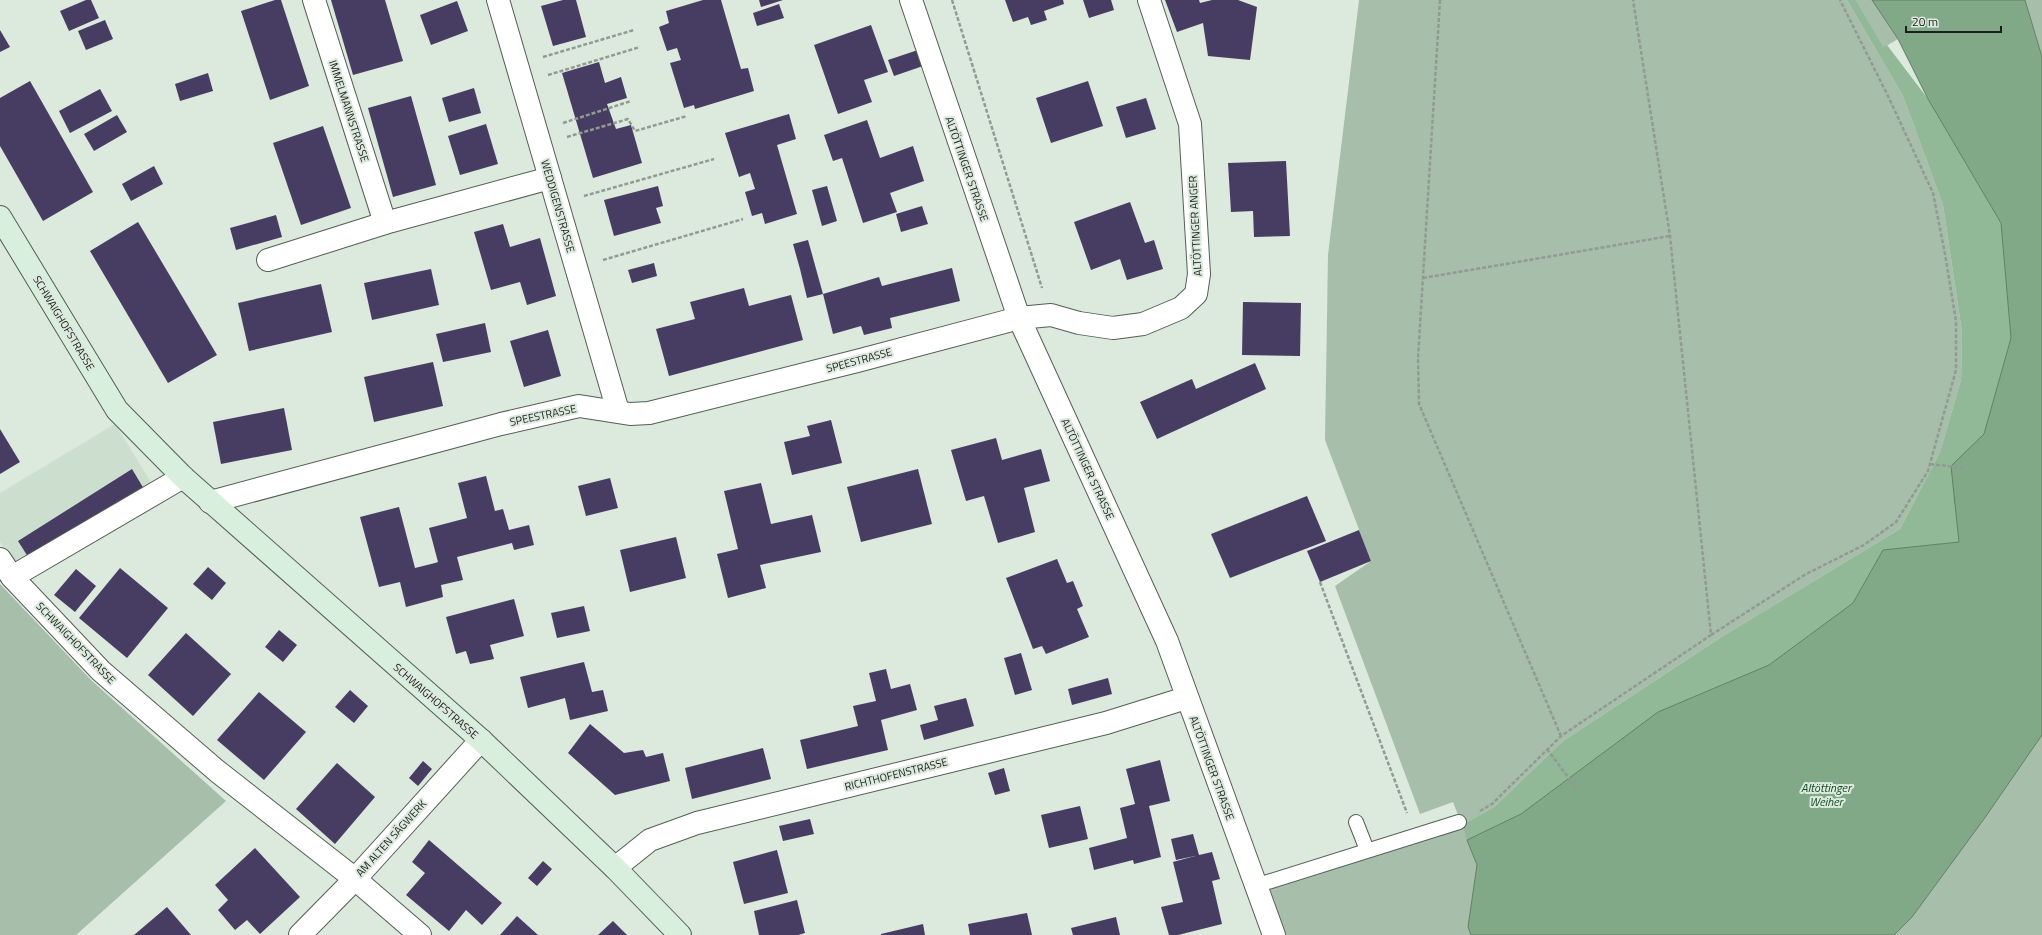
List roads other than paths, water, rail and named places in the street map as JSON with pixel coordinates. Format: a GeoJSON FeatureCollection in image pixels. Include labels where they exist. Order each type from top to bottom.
{"type":"FeatureCollection","features":[{"type":"Feature","properties":{"kind":"street","name":"IMMELMANNSTRASSE"},"geometry":{"type":"LineString","coordinates":[[314,0],[385,223]]}},
{"type":"Feature","properties":{"kind":"street","name":"WEDDIGENSTRASSE"},"geometry":{"type":"LineString","coordinates":[[498,0],[618,411]]}},
{"type":"Feature","properties":{"kind":"street","name":"ALTÖTTINGER STRASSE"},"geometry":{"type":"LineString","coordinates":[[911,0],[1019,318],[1167,641],[1186,698],[1274,935]]}},
{"type":"Feature","properties":{"kind":"street","name":"ALTÖTTINGER ANGER"},"geometry":{"type":"LineString","coordinates":[[1019,318],[1051,315],[1079,323],[1113,328],[1143,324],[1181,308],[1196,294],[1199,274],[1190,124],[1149,0]]}},
{"type":"Feature","properties":{"kind":"street"},"geometry":{"type":"LineString","coordinates":[[268,260],[385,223],[550,178]]}},
{"type":"Feature","properties":{"kind":"street","name":"SCHWAIGHOFSTRASSE"},"geometry":{"type":"LineString","coordinates":[[0,217],[117,410],[183,477],[210,502],[481,740],[615,868],[680,935]]}},
{"type":"Feature","properties":{"kind":"street","name":"SPEESTRASSE"},"geometry":{"type":"LineString","coordinates":[[210,502],[501,424],[579,406],[649,413],[857,361],[1019,318]]}},
{"type":"Feature","properties":{"kind":"street"},"geometry":{"type":"LineString","coordinates":[[12,577],[183,477]]}},
{"type":"Feature","properties":{"kind":"street","name":"SCHWAIGHOFSTRASSE"},"geometry":{"type":"LineString","coordinates":[[0,559],[12,577],[101,671],[217,771],[355,879],[420,935]]}},
{"type":"Feature","properties":{"kind":"street","name":"RICHTHOFENSTRASSE"},"geometry":{"type":"LineString","coordinates":[[615,868],[650,840],[697,823],[1106,723],[1186,698]]}},
{"type":"Feature","properties":{"kind":"street","name":"AM ALTEN SÄGWERK"},"geometry":{"type":"LineString","coordinates":[[300,935],[355,879],[481,740]]}},
{"type":"Feature","properties":{"kind":"lane"},"geometry":{"type":"LineString","coordinates":[[1356,822],[1366,850]]}},
{"type":"Feature","properties":{"kind":"lane"},"geometry":{"type":"LineString","coordinates":[[1255,886],[1459,822]]}},
{"type":"Feature","properties":{"kind":"water","name":"Altöttinger Weiher"},"geometry":{"type":"Polygon","coordinates":[[[1872,0],[2025,0],[2042,57],[2042,735],[1984,819],[1912,917],[1894,935],[1471,935],[1468,927],[1477,865],[1467,840],[1521,814],[1658,712],[1769,665],[1853,603],[1883,550],[1959,542],[1951,466],[1984,434],[2011,338],[2001,223],[1928,99],[1898,39],[1872,0]]]}}]}
